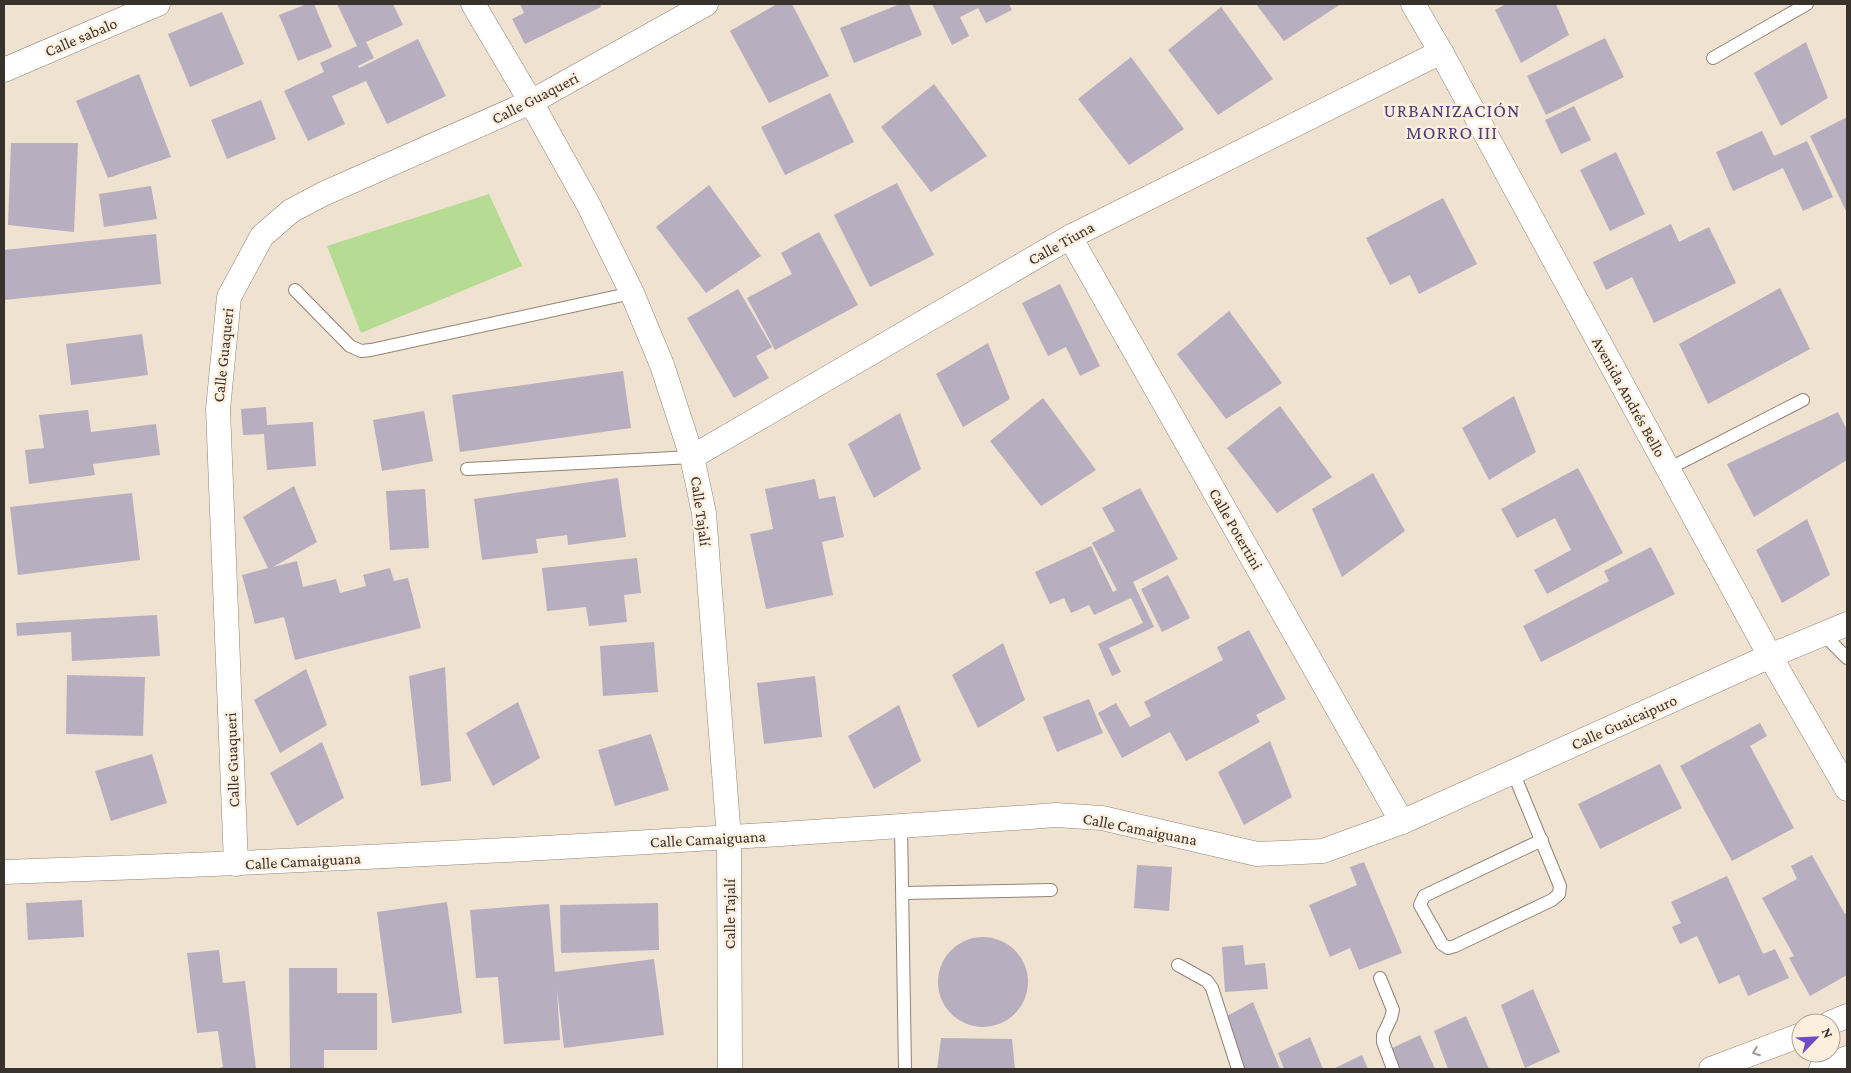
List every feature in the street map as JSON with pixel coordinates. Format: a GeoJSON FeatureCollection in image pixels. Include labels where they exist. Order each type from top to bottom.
{"type":"FeatureCollection","features":[{"type":"Feature","properties":{"kind":"street","name":"Calle sabalo"},"geometry":{"type":"LineString","coordinates":[[4,70],[158,4]]}},
{"type":"Feature","properties":{"kind":"street","name":"Calle Tajalí"},"geometry":{"type":"LineString","coordinates":[[473,4],[588,204],[632,293],[662,365],[692,457],[704,513],[729,838],[730,1069]]}},
{"type":"Feature","properties":{"kind":"street","name":"Calle Guaqueri"},"geometry":{"type":"LineString","coordinates":[[236,864],[218,409],[230,297],[262,236],[291,212],[323,194],[531,102],[706,4]]}},
{"type":"Feature","properties":{"kind":"street","name":"Avenida Andrés Bello"},"geometry":{"type":"LineString","coordinates":[[1412,4],[1441,52],[1770,656],[1845,782]]}},
{"type":"Feature","properties":{"kind":"street","name":"Calle Tiuna"},"geometry":{"type":"LineString","coordinates":[[692,457],[1070,237],[1441,52]]}},
{"type":"Feature","properties":{"kind":"street","name":"Calle Potertini"},"geometry":{"type":"LineString","coordinates":[[1070,237],[1402,822]]}},
{"type":"Feature","properties":{"kind":"street","name":"Calle Guaicaipuro"},"geometry":{"type":"LineString","coordinates":[[1402,822],[1770,656],[1847,624]]}},
{"type":"Feature","properties":{"kind":"street","name":"Calle Camaiguana"},"geometry":{"type":"LineString","coordinates":[[4,872],[236,864],[729,838],[1056,815],[1102,818],[1257,854],[1323,851],[1402,822]]}},
{"type":"Feature","properties":{"kind":"street"},"geometry":{"type":"LineString","coordinates":[[1711,1069],[1791,1039]]}},
{"type":"Feature","properties":{"kind":"street"},"geometry":{"type":"LineString","coordinates":[[1821,1069],[1847,1058]]}},
{"type":"Feature","properties":{"kind":"lane"},"geometry":{"type":"LineString","coordinates":[[1713,58],[1807,4]]}},
{"type":"Feature","properties":{"kind":"lane"},"geometry":{"type":"LineString","coordinates":[[295,290],[350,346],[361,351],[632,293]]}},
{"type":"Feature","properties":{"kind":"lane"},"geometry":{"type":"LineString","coordinates":[[1668,469],[1803,400]]}},
{"type":"Feature","properties":{"kind":"lane"},"geometry":{"type":"LineString","coordinates":[[466,469],[692,457]]}},
{"type":"Feature","properties":{"kind":"lane"},"geometry":{"type":"LineString","coordinates":[[1823,634],[1847,658]]}},
{"type":"Feature","properties":{"kind":"lane"},"geometry":{"type":"LineString","coordinates":[[1513,772],[1542,840],[1560,886],[1559,894],[1552,900],[1455,946],[1448,948],[1442,944],[1420,905],[1424,896],[1542,840]]}},
{"type":"Feature","properties":{"kind":"lane"},"geometry":{"type":"LineString","coordinates":[[901,826],[905,1069]]}},
{"type":"Feature","properties":{"kind":"lane"},"geometry":{"type":"LineString","coordinates":[[903,893],[1051,890]]}},
{"type":"Feature","properties":{"kind":"lane"},"geometry":{"type":"LineString","coordinates":[[1178,965],[1207,981],[1212,988],[1238,1069]]}},
{"type":"Feature","properties":{"kind":"lane"},"geometry":{"type":"LineString","coordinates":[[1380,978],[1392,1010],[1391,1018],[1383,1035],[1383,1042],[1393,1069]]}},
{"type":"Feature","properties":{"kind":"green space"},"geometry":{"type":"Polygon","coordinates":[[[489,194],[522,266],[361,333],[327,246],[489,194]]]}},
{"type":"Feature","properties":{"kind":"building"},"geometry":{"type":"Polygon","coordinates":[[[307,4],[314,4],[332,47],[298,61],[279,15],[307,4]]]}},
{"type":"Feature","properties":{"kind":"building"},"geometry":{"type":"Polygon","coordinates":[[[337,4],[393,4],[403,25],[366,42],[374,58],[358,66],[359,68],[418,39],[446,96],[387,124],[366,81],[332,96],[345,124],[308,141],[284,91],[324,72],[320,63],[357,46],[337,4]]]}},
{"type":"Feature","properties":{"kind":"building"},"geometry":{"type":"Polygon","coordinates":[[[520,4],[600,4],[601,7],[525,44],[512,19],[524,13],[520,4]]]}},
{"type":"Feature","properties":{"kind":"building"},"geometry":{"type":"Polygon","coordinates":[[[777,4],[792,4],[829,76],[769,103],[730,31],[777,4]]]}},
{"type":"Feature","properties":{"kind":"building"},"geometry":{"type":"Polygon","coordinates":[[[900,4],[909,4],[922,35],[854,63],[840,28],[900,4]]]}},
{"type":"Feature","properties":{"kind":"building"},"geometry":{"type":"Polygon","coordinates":[[[932,4],[1009,4],[1012,10],[986,23],[978,8],[960,17],[969,36],[952,45],[932,4]]]}},
{"type":"Feature","properties":{"kind":"building"},"geometry":{"type":"Polygon","coordinates":[[[1256,4],[1341,4],[1284,41],[1256,4]]]}},
{"type":"Feature","properties":{"kind":"building"},"geometry":{"type":"Polygon","coordinates":[[[1506,4],[1556,4],[1569,35],[1521,63],[1495,10],[1506,4]]]}},
{"type":"Feature","properties":{"kind":"building"},"geometry":{"type":"Polygon","coordinates":[[[1221,7],[1273,79],[1218,115],[1168,50],[1221,7]]]}},
{"type":"Feature","properties":{"kind":"building"},"geometry":{"type":"Polygon","coordinates":[[[222,12],[244,64],[190,87],[168,34],[222,12]]]}},
{"type":"Feature","properties":{"kind":"building"},"geometry":{"type":"Polygon","coordinates":[[[1605,38],[1624,77],[1546,115],[1527,76],[1605,38]]]}},
{"type":"Feature","properties":{"kind":"building"},"geometry":{"type":"Polygon","coordinates":[[[1806,42],[1828,98],[1781,126],[1754,73],[1806,42]]]}},
{"type":"Feature","properties":{"kind":"building"},"geometry":{"type":"Polygon","coordinates":[[[1131,57],[1184,129],[1129,165],[1078,99],[1131,57]]]}},
{"type":"Feature","properties":{"kind":"building"},"geometry":{"type":"Polygon","coordinates":[[[139,74],[171,157],[108,178],[76,101],[139,74]]]}},
{"type":"Feature","properties":{"kind":"building"},"geometry":{"type":"Polygon","coordinates":[[[934,84],[987,156],[931,192],[881,127],[934,84]]]}},
{"type":"Feature","properties":{"kind":"building"},"geometry":{"type":"Polygon","coordinates":[[[830,93],[854,142],[785,175],[761,127],[830,93]]]}},
{"type":"Feature","properties":{"kind":"building"},"geometry":{"type":"Polygon","coordinates":[[[261,100],[276,139],[227,159],[211,120],[261,100]]]}},
{"type":"Feature","properties":{"kind":"building"},"geometry":{"type":"Polygon","coordinates":[[[1574,106],[1591,140],[1561,154],[1545,120],[1574,106]]]}},
{"type":"Feature","properties":{"kind":"building"},"geometry":{"type":"Polygon","coordinates":[[[1847,117],[1847,213],[1810,136],[1847,117]]]}},
{"type":"Feature","properties":{"kind":"building"},"geometry":{"type":"Polygon","coordinates":[[[1762,131],[1774,156],[1807,141],[1833,197],[1803,211],[1783,168],[1733,191],[1716,152],[1762,131]]]}},
{"type":"Feature","properties":{"kind":"building"},"geometry":{"type":"Polygon","coordinates":[[[11,143],[78,143],[74,232],[8,225],[11,143]]]}},
{"type":"Feature","properties":{"kind":"building"},"geometry":{"type":"Polygon","coordinates":[[[1616,152],[1645,214],[1610,231],[1580,170],[1616,152]]]}},
{"type":"Feature","properties":{"kind":"building"},"geometry":{"type":"Polygon","coordinates":[[[897,183],[934,255],[870,287],[834,215],[897,183]]]}},
{"type":"Feature","properties":{"kind":"building"},"geometry":{"type":"Polygon","coordinates":[[[709,185],[761,256],[706,293],[656,227],[709,185]]]}},
{"type":"Feature","properties":{"kind":"building"},"geometry":{"type":"Polygon","coordinates":[[[151,186],[157,219],[104,227],[99,194],[151,186]]]}},
{"type":"Feature","properties":{"kind":"building"},"geometry":{"type":"Polygon","coordinates":[[[1443,198],[1477,264],[1419,294],[1410,275],[1390,285],[1366,238],[1443,198]]]}},
{"type":"Feature","properties":{"kind":"building"},"geometry":{"type":"Polygon","coordinates":[[[1671,224],[1679,242],[1709,227],[1736,283],[1654,323],[1632,277],[1606,290],[1593,262],[1671,224]]]}},
{"type":"Feature","properties":{"kind":"building"},"geometry":{"type":"Polygon","coordinates":[[[819,232],[858,305],[775,350],[747,298],[792,274],[781,253],[819,232]]]}},
{"type":"Feature","properties":{"kind":"building"},"geometry":{"type":"Polygon","coordinates":[[[156,234],[161,284],[4,300],[4,250],[156,234]]]}},
{"type":"Feature","properties":{"kind":"building"},"geometry":{"type":"Polygon","coordinates":[[[1060,284],[1100,366],[1080,376],[1066,347],[1048,356],[1022,303],[1060,284]]]}},
{"type":"Feature","properties":{"kind":"building"},"geometry":{"type":"Polygon","coordinates":[[[1780,288],[1810,349],[1708,404],[1679,344],[1780,288]]]}},
{"type":"Feature","properties":{"kind":"building"},"geometry":{"type":"Polygon","coordinates":[[[738,289],[772,347],[756,356],[769,378],[734,398],[687,318],[738,289]]]}},
{"type":"Feature","properties":{"kind":"building"},"geometry":{"type":"Polygon","coordinates":[[[1229,311],[1282,383],[1226,419],[1177,354],[1229,311]]]}},
{"type":"Feature","properties":{"kind":"building"},"geometry":{"type":"Polygon","coordinates":[[[142,334],[148,375],[71,385],[66,344],[142,334]]]}},
{"type":"Feature","properties":{"kind":"building"},"geometry":{"type":"Polygon","coordinates":[[[988,343],[1010,399],[963,427],[936,374],[988,343]]]}},
{"type":"Feature","properties":{"kind":"building"},"geometry":{"type":"Polygon","coordinates":[[[623,371],[631,428],[460,452],[452,395],[623,371]]]}},
{"type":"Feature","properties":{"kind":"building"},"geometry":{"type":"Polygon","coordinates":[[[1514,396],[1536,452],[1489,480],[1462,428],[1514,396]]]}},
{"type":"Feature","properties":{"kind":"building"},"geometry":{"type":"Polygon","coordinates":[[[1043,398],[1096,470],[1041,506],[990,441],[1043,398]]]}},
{"type":"Feature","properties":{"kind":"building"},"geometry":{"type":"Polygon","coordinates":[[[1280,406],[1332,477],[1277,513],[1227,448],[1280,406]]]}},
{"type":"Feature","properties":{"kind":"building"},"geometry":{"type":"Polygon","coordinates":[[[266,407],[267,425],[313,422],[316,466],[267,470],[264,434],[243,435],[241,409],[266,407]]]}},
{"type":"Feature","properties":{"kind":"building"},"geometry":{"type":"Polygon","coordinates":[[[88,410],[91,432],[156,424],[160,455],[93,464],[95,475],[29,484],[25,450],[44,448],[39,415],[88,410]]]}},
{"type":"Feature","properties":{"kind":"building"},"geometry":{"type":"Polygon","coordinates":[[[424,411],[433,461],[382,471],[373,420],[424,411]]]}},
{"type":"Feature","properties":{"kind":"building"},"geometry":{"type":"Polygon","coordinates":[[[1838,412],[1847,430],[1847,460],[1754,517],[1727,464],[1838,412]]]}},
{"type":"Feature","properties":{"kind":"building"},"geometry":{"type":"Polygon","coordinates":[[[900,413],[921,469],[874,498],[848,444],[900,413]]]}},
{"type":"Feature","properties":{"kind":"building"},"geometry":{"type":"Polygon","coordinates":[[[1578,468],[1623,553],[1547,594],[1534,570],[1571,550],[1555,518],[1517,538],[1501,509],[1578,468]]]}},
{"type":"Feature","properties":{"kind":"building"},"geometry":{"type":"Polygon","coordinates":[[[1373,473],[1405,531],[1342,577],[1312,509],[1373,473]]]}},
{"type":"Feature","properties":{"kind":"building"},"geometry":{"type":"Polygon","coordinates":[[[618,478],[626,537],[568,545],[567,535],[536,539],[538,553],[482,560],[474,499],[618,478]]]}},
{"type":"Feature","properties":{"kind":"building"},"geometry":{"type":"Polygon","coordinates":[[[815,479],[819,499],[835,496],[844,537],[822,542],[833,595],[766,609],[750,534],[773,529],[765,489],[815,479]]]}},
{"type":"Feature","properties":{"kind":"building"},"geometry":{"type":"Polygon","coordinates":[[[294,486],[317,542],[273,567],[297,561],[303,587],[336,579],[340,593],[366,586],[363,575],[390,568],[394,581],[408,578],[421,628],[295,660],[284,617],[255,624],[242,575],[268,568],[243,517],[294,486]]]}},
{"type":"Feature","properties":{"kind":"building"},"geometry":{"type":"Polygon","coordinates":[[[1140,488],[1178,559],[1133,582],[1154,627],[1109,648],[1121,672],[1112,676],[1098,644],[1143,623],[1131,598],[1094,615],[1089,605],[1071,613],[1064,598],[1050,604],[1035,572],[1091,546],[1113,592],[1117,590],[1092,543],[1115,531],[1102,508],[1140,488]]]}},
{"type":"Feature","properties":{"kind":"building"},"geometry":{"type":"Polygon","coordinates":[[[425,489],[429,548],[390,550],[386,491],[425,489]]]}},
{"type":"Feature","properties":{"kind":"building"},"geometry":{"type":"Polygon","coordinates":[[[132,493],[140,560],[18,575],[10,507],[132,493]]]}},
{"type":"Feature","properties":{"kind":"building"},"geometry":{"type":"Polygon","coordinates":[[[1807,519],[1830,575],[1782,603],[1756,550],[1807,519]]]}},
{"type":"Feature","properties":{"kind":"building"},"geometry":{"type":"Polygon","coordinates":[[[1651,547],[1675,594],[1541,662],[1523,626],[1609,581],[1604,571],[1651,547]]]}},
{"type":"Feature","properties":{"kind":"building"},"geometry":{"type":"Polygon","coordinates":[[[637,558],[641,593],[624,595],[627,622],[589,626],[586,607],[547,611],[542,568],[637,558]]]}},
{"type":"Feature","properties":{"kind":"building"},"geometry":{"type":"Polygon","coordinates":[[[1168,575],[1190,618],[1162,632],[1141,589],[1168,575]]]}},
{"type":"Feature","properties":{"kind":"building"},"geometry":{"type":"Polygon","coordinates":[[[157,615],[160,656],[72,661],[71,632],[17,636],[16,623],[157,615]]]}},
{"type":"Feature","properties":{"kind":"building"},"geometry":{"type":"Polygon","coordinates":[[[1249,630],[1286,699],[1256,715],[1260,722],[1186,761],[1170,732],[1122,758],[1098,713],[1116,703],[1130,727],[1151,716],[1144,702],[1223,660],[1217,647],[1249,630]]]}},
{"type":"Feature","properties":{"kind":"building"},"geometry":{"type":"Polygon","coordinates":[[[654,642],[658,692],[603,696],[600,646],[654,642]]]}},
{"type":"Feature","properties":{"kind":"building"},"geometry":{"type":"Polygon","coordinates":[[[1003,643],[1025,700],[978,728],[952,675],[1003,643]]]}},
{"type":"Feature","properties":{"kind":"building"},"geometry":{"type":"Polygon","coordinates":[[[445,667],[451,781],[421,786],[409,676],[445,667]]]}},
{"type":"Feature","properties":{"kind":"building"},"geometry":{"type":"Polygon","coordinates":[[[306,669],[327,725],[280,753],[254,700],[306,669]]]}},
{"type":"Feature","properties":{"kind":"building"},"geometry":{"type":"Polygon","coordinates":[[[67,675],[145,677],[143,736],[66,734],[67,675]]]}},
{"type":"Feature","properties":{"kind":"building"},"geometry":{"type":"Polygon","coordinates":[[[815,676],[822,737],[764,744],[757,683],[815,676]]]}},
{"type":"Feature","properties":{"kind":"building"},"geometry":{"type":"Polygon","coordinates":[[[1089,699],[1103,733],[1057,752],[1043,717],[1089,699]]]}},
{"type":"Feature","properties":{"kind":"building"},"geometry":{"type":"Polygon","coordinates":[[[518,702],[540,758],[493,786],[466,733],[518,702]]]}},
{"type":"Feature","properties":{"kind":"building"},"geometry":{"type":"Polygon","coordinates":[[[899,705],[921,761],[874,789],[848,736],[899,705]]]}},
{"type":"Feature","properties":{"kind":"building"},"geometry":{"type":"Polygon","coordinates":[[[1760,723],[1767,736],[1750,746],[1794,828],[1732,861],[1680,766],[1760,723]]]}},
{"type":"Feature","properties":{"kind":"building"},"geometry":{"type":"Polygon","coordinates":[[[651,734],[669,790],[615,806],[598,750],[651,734]]]}},
{"type":"Feature","properties":{"kind":"building"},"geometry":{"type":"Polygon","coordinates":[[[1270,741],[1292,797],[1244,825],[1218,772],[1270,741]]]}},
{"type":"Feature","properties":{"kind":"building"},"geometry":{"type":"Polygon","coordinates":[[[322,742],[344,798],[297,826],[270,773],[322,742]]]}},
{"type":"Feature","properties":{"kind":"building"},"geometry":{"type":"Polygon","coordinates":[[[152,754],[167,803],[111,821],[95,771],[152,754]]]}},
{"type":"Feature","properties":{"kind":"building"},"geometry":{"type":"Polygon","coordinates":[[[1660,764],[1682,808],[1600,849],[1578,804],[1660,764]]]}},
{"type":"Feature","properties":{"kind":"building"},"geometry":{"type":"Polygon","coordinates":[[[1812,855],[1845,914],[1847,912],[1847,975],[1810,996],[1789,958],[1794,956],[1762,898],[1797,879],[1791,866],[1812,855]]]}},
{"type":"Feature","properties":{"kind":"building"},"geometry":{"type":"Polygon","coordinates":[[[1364,862],[1402,953],[1359,970],[1350,948],[1330,957],[1309,905],[1357,885],[1350,867],[1364,862]]]}},
{"type":"Feature","properties":{"kind":"building"},"geometry":{"type":"Polygon","coordinates":[[[1137,865],[1172,867],[1169,911],[1134,908],[1137,865]]]}},
{"type":"Feature","properties":{"kind":"building"},"geometry":{"type":"Polygon","coordinates":[[[1727,876],[1763,954],[1775,949],[1789,978],[1748,996],[1739,975],[1719,984],[1697,936],[1680,944],[1672,927],[1681,923],[1671,902],[1727,876]]]}},
{"type":"Feature","properties":{"kind":"building"},"geometry":{"type":"Polygon","coordinates":[[[82,900],[84,937],[28,940],[26,903],[82,900]]]}},
{"type":"Feature","properties":{"kind":"building"},"geometry":{"type":"Polygon","coordinates":[[[447,902],[462,1013],[392,1023],[377,912],[447,902]]]}},
{"type":"Feature","properties":{"kind":"building"},"geometry":{"type":"Polygon","coordinates":[[[658,903],[659,950],[561,953],[560,905],[658,903]]]}},
{"type":"Feature","properties":{"kind":"building"},"geometry":{"type":"Polygon","coordinates":[[[549,904],[555,972],[654,959],[664,1035],[564,1048],[557,989],[560,1040],[504,1044],[498,977],[476,978],[470,910],[549,904]]]}},
{"type":"Feature","properties":{"kind":"building"},"geometry":{"type":"Polygon","coordinates":[[[983,937],[1000,941],[1015,950],[1024,965],[1028,982],[1024,999],[1015,1014],[1000,1023],[983,1027],[966,1023],[951,1014],[942,999],[938,982],[942,965],[951,950],[966,941],[983,937]]]}},
{"type":"Feature","properties":{"kind":"building"},"geometry":{"type":"Polygon","coordinates":[[[1243,945],[1245,965],[1265,963],[1268,989],[1225,992],[1222,947],[1243,945]]]}},
{"type":"Feature","properties":{"kind":"building"},"geometry":{"type":"Polygon","coordinates":[[[219,950],[223,983],[245,981],[256,1069],[218,1069],[223,1067],[218,1031],[197,1033],[187,953],[219,950]]]}},
{"type":"Feature","properties":{"kind":"building"},"geometry":{"type":"Polygon","coordinates":[[[289,968],[337,968],[337,993],[377,993],[377,1050],[324,1050],[324,1069],[290,1069],[289,968]]]}},
{"type":"Feature","properties":{"kind":"building"},"geometry":{"type":"Polygon","coordinates":[[[1533,989],[1560,1052],[1525,1068],[1501,1005],[1533,989]]]}},
{"type":"Feature","properties":{"kind":"building"},"geometry":{"type":"Polygon","coordinates":[[[1253,1002],[1280,1069],[1243,1069],[1225,1017],[1253,1002]]]}},
{"type":"Feature","properties":{"kind":"building"},"geometry":{"type":"Polygon","coordinates":[[[1466,1016],[1489,1069],[1448,1069],[1434,1031],[1466,1016]]]}},
{"type":"Feature","properties":{"kind":"building"},"geometry":{"type":"Polygon","coordinates":[[[1420,1035],[1435,1069],[1395,1069],[1388,1050],[1420,1035]]]}},
{"type":"Feature","properties":{"kind":"building"},"geometry":{"type":"Polygon","coordinates":[[[1310,1037],[1323,1069],[1284,1069],[1278,1053],[1310,1037]]]}},
{"type":"Feature","properties":{"kind":"building"},"geometry":{"type":"Polygon","coordinates":[[[941,1038],[1012,1039],[1015,1069],[937,1069],[941,1038]]]}},
{"type":"Feature","properties":{"kind":"building"},"geometry":{"type":"Polygon","coordinates":[[[1362,1055],[1368,1069],[1333,1069],[1362,1055]]]}},
{"type":"Feature","properties":{"kind":"district","name":"URBANIZACIÓN MORRO III"},"geometry":{"type":"Point","coordinates":[1452,121]}}]}
